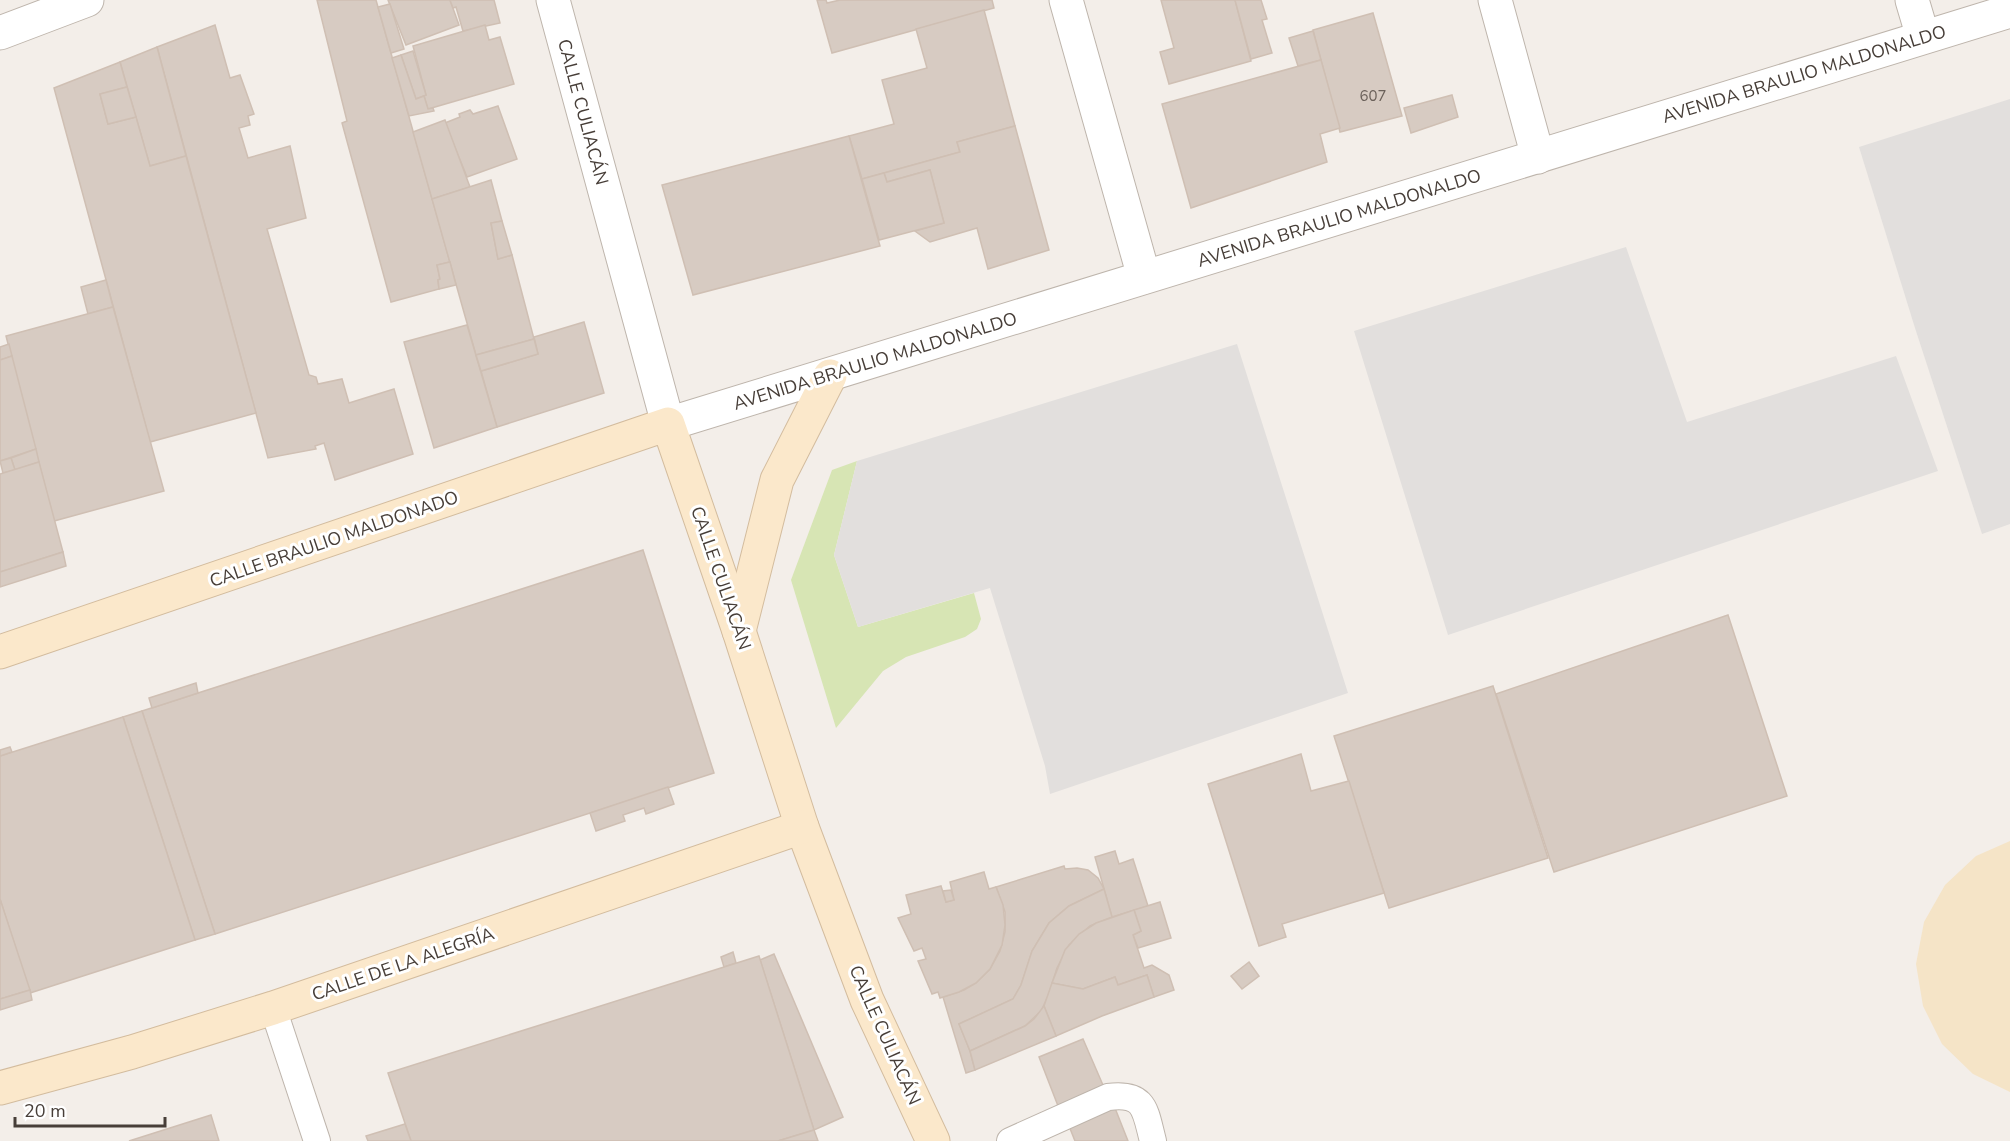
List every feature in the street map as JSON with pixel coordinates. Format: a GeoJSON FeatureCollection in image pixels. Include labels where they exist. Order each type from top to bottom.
{"type":"FeatureCollection","features":[{"type":"Feature","properties":{"kind":"main road"},"geometry":{"type":"LineString","coordinates":[[739,631],[777,480],[830,376]]}},
{"type":"Feature","properties":{"kind":"main road","name":"CALLE CULIACÁN"},"geometry":{"type":"LineString","coordinates":[[668,424],[739,631],[802,827],[867,1000],[933,1141]]}},
{"type":"Feature","properties":{"kind":"main road","name":"CALLE BRAULIO MALDONADO"},"geometry":{"type":"LineString","coordinates":[[0,652],[668,424]]}},
{"type":"Feature","properties":{"kind":"main road","name":"CALLE DE LA ALEGRÍA"},"geometry":{"type":"LineString","coordinates":[[0,1088],[132,1052],[273,1008],[802,827]]}},
{"type":"Feature","properties":{"kind":"street"},"geometry":{"type":"LineString","coordinates":[[0,33],[87,0]]}},
{"type":"Feature","properties":{"kind":"street","name":"CALLE CULIACÁN"},"geometry":{"type":"LineString","coordinates":[[553,0],[668,424]]}},
{"type":"Feature","properties":{"kind":"street"},"geometry":{"type":"LineString","coordinates":[[1066,0],[1144,277]]}},
{"type":"Feature","properties":{"kind":"street"},"geometry":{"type":"LineString","coordinates":[[1495,0],[1538,157]]}},
{"type":"Feature","properties":{"kind":"street"},"geometry":{"type":"LineString","coordinates":[[1912,0],[1923,37]]}},
{"type":"Feature","properties":{"kind":"street","name":"AVENIDA BRAULIO MALDONALDO"},"geometry":{"type":"LineString","coordinates":[[668,424],[2010,11]]}},
{"type":"Feature","properties":{"kind":"lane"},"geometry":{"type":"LineString","coordinates":[[273,1008],[317,1141]]}},
{"type":"Feature","properties":{"kind":"lane"},"geometry":{"type":"LineString","coordinates":[[1010,1141],[1108,1097],[1123,1095],[1134,1098],[1145,1108],[1153,1141]]}},
{"type":"Feature","properties":{"kind":"green space"},"geometry":{"type":"Polygon","coordinates":[[[857,461],[834,555],[858,627],[974,593],[981,619],[977,629],[965,637],[906,657],[883,671],[836,728],[791,580],[832,470],[857,461]]]}},
{"type":"Feature","properties":{"kind":"sand"},"geometry":{"type":"Polygon","coordinates":[[[2010,841],[2010,1092],[1973,1074],[1942,1044],[1923,1006],[1916,964],[1924,922],[1945,885],[1976,856],[2010,841]]]}},
{"type":"Feature","properties":{"kind":"shaded area"},"geometry":{"type":"Polygon","coordinates":[[[2010,99],[2010,524],[1982,534],[1859,147],[2010,99]]]}},
{"type":"Feature","properties":{"kind":"shaded area"},"geometry":{"type":"Polygon","coordinates":[[[1626,247],[1687,422],[1896,356],[1938,471],[1448,635],[1354,331],[1626,247]]]}},
{"type":"Feature","properties":{"kind":"shaded area"},"geometry":{"type":"Polygon","coordinates":[[[1237,344],[1348,693],[1050,794],[1045,766],[990,588],[858,627],[834,555],[857,461],[1237,344]]]}},
{"type":"Feature","properties":{"kind":"building"},"geometry":{"type":"Polygon","coordinates":[[[317,0],[376,0],[450,262],[437,265],[440,279],[438,280],[439,289],[391,302],[342,123],[347,121],[317,0]]]}},
{"type":"Feature","properties":{"kind":"building"},"geometry":{"type":"Polygon","coordinates":[[[388,0],[450,0],[459,25],[406,45],[388,0]]]}},
{"type":"Feature","properties":{"kind":"building"},"geometry":{"type":"Polygon","coordinates":[[[450,0],[494,0],[500,23],[463,31],[456,7],[453,8],[450,0]]]}},
{"type":"Feature","properties":{"kind":"building"},"geometry":{"type":"Polygon","coordinates":[[[817,0],[826,0],[827,3],[840,0],[992,0],[994,8],[832,53],[817,0]]]}},
{"type":"Feature","properties":{"kind":"building"},"geometry":{"type":"Polygon","coordinates":[[[1161,0],[1235,0],[1251,61],[1169,84],[1160,52],[1174,48],[1161,0]]]}},
{"type":"Feature","properties":{"kind":"building"},"geometry":{"type":"Polygon","coordinates":[[[1235,0],[1261,0],[1267,19],[1262,20],[1272,53],[1251,59],[1235,0]]]}},
{"type":"Feature","properties":{"kind":"building"},"geometry":{"type":"Polygon","coordinates":[[[390,4],[404,49],[391,53],[378,7],[390,4]]]}},
{"type":"Feature","properties":{"kind":"building"},"geometry":{"type":"Polygon","coordinates":[[[984,10],[1015,126],[957,142],[960,152],[862,179],[849,136],[894,124],[882,80],[927,68],[916,29],[984,10]]]}},
{"type":"Feature","properties":{"kind":"building"},"geometry":{"type":"Polygon","coordinates":[[[1373,13],[1402,116],[1340,132],[1313,30],[1373,13]]]}},
{"type":"Feature","properties":{"kind":"building"},"geometry":{"type":"Polygon","coordinates":[[[215,25],[230,78],[240,75],[254,114],[248,116],[250,125],[239,128],[248,158],[290,146],[306,218],[267,229],[309,375],[316,377],[318,384],[342,379],[349,403],[394,389],[413,454],[335,480],[324,443],[315,446],[316,449],[268,458],[157,47],[215,25]]]}},
{"type":"Feature","properties":{"kind":"building"},"geometry":{"type":"Polygon","coordinates":[[[485,25],[489,40],[500,37],[514,84],[428,109],[413,46],[485,25]]]}},
{"type":"Feature","properties":{"kind":"building"},"geometry":{"type":"Polygon","coordinates":[[[1313,31],[1321,60],[1298,66],[1289,38],[1313,31]]]}},
{"type":"Feature","properties":{"kind":"building"},"geometry":{"type":"Polygon","coordinates":[[[157,47],[186,156],[150,166],[120,62],[157,47]]]}},
{"type":"Feature","properties":{"kind":"building"},"geometry":{"type":"Polygon","coordinates":[[[413,51],[426,95],[416,99],[401,55],[413,51]]]}},
{"type":"Feature","properties":{"kind":"building"},"geometry":{"type":"Polygon","coordinates":[[[401,55],[416,99],[424,96],[428,109],[433,108],[434,111],[409,116],[392,58],[401,55]]]}},
{"type":"Feature","properties":{"kind":"building"},"geometry":{"type":"Polygon","coordinates":[[[1321,60],[1340,128],[1320,134],[1327,162],[1191,208],[1162,104],[1321,60]]]}},
{"type":"Feature","properties":{"kind":"building"},"geometry":{"type":"Polygon","coordinates":[[[120,62],[127,87],[100,94],[108,124],[136,117],[150,166],[186,156],[256,413],[150,442],[54,88],[120,62]]]}},
{"type":"Feature","properties":{"kind":"building"},"geometry":{"type":"Polygon","coordinates":[[[127,87],[136,117],[108,124],[100,94],[127,87]]]}},
{"type":"Feature","properties":{"kind":"building"},"geometry":{"type":"Polygon","coordinates":[[[1452,95],[1458,117],[1411,133],[1404,108],[1452,95]]]}},
{"type":"Feature","properties":{"kind":"building"},"geometry":{"type":"Polygon","coordinates":[[[498,106],[517,159],[467,177],[445,123],[470,110],[473,114],[498,106]]]}},
{"type":"Feature","properties":{"kind":"building"},"geometry":{"type":"Polygon","coordinates":[[[445,120],[470,187],[432,199],[413,132],[445,120]]]}},
{"type":"Feature","properties":{"kind":"building"},"geometry":{"type":"Polygon","coordinates":[[[1015,126],[1049,250],[988,269],[977,228],[930,242],[915,231],[944,223],[930,170],[887,182],[884,173],[960,152],[957,142],[1015,126]]]}},
{"type":"Feature","properties":{"kind":"building"},"geometry":{"type":"Polygon","coordinates":[[[849,136],[880,246],[693,295],[662,185],[849,136]]]}},
{"type":"Feature","properties":{"kind":"building"},"geometry":{"type":"Polygon","coordinates":[[[930,170],[944,223],[879,240],[862,179],[884,173],[887,182],[930,170]]]}},
{"type":"Feature","properties":{"kind":"building"},"geometry":{"type":"Polygon","coordinates":[[[491,180],[502,221],[491,223],[498,259],[512,255],[534,339],[476,355],[432,199],[491,180]]]}},
{"type":"Feature","properties":{"kind":"building"},"geometry":{"type":"Polygon","coordinates":[[[502,221],[512,255],[498,259],[491,223],[502,221]]]}},
{"type":"Feature","properties":{"kind":"building"},"geometry":{"type":"Polygon","coordinates":[[[450,262],[456,285],[439,289],[438,280],[440,279],[437,265],[450,262]]]}},
{"type":"Feature","properties":{"kind":"building"},"geometry":{"type":"Polygon","coordinates":[[[106,280],[113,307],[88,314],[81,287],[106,280]]]}},
{"type":"Feature","properties":{"kind":"building"},"geometry":{"type":"Polygon","coordinates":[[[113,307],[164,491],[54,521],[6,336],[113,307]]]}},
{"type":"Feature","properties":{"kind":"building"},"geometry":{"type":"Polygon","coordinates":[[[584,322],[604,393],[497,427],[481,371],[538,354],[534,337],[584,322]]]}},
{"type":"Feature","properties":{"kind":"building"},"geometry":{"type":"Polygon","coordinates":[[[467,325],[497,427],[434,448],[404,342],[467,325]]]}},
{"type":"Feature","properties":{"kind":"building"},"geometry":{"type":"Polygon","coordinates":[[[534,339],[538,354],[481,371],[476,355],[534,339]]]}},
{"type":"Feature","properties":{"kind":"building"},"geometry":{"type":"Polygon","coordinates":[[[9,344],[12,356],[0,360],[0,347],[9,344]]]}},
{"type":"Feature","properties":{"kind":"building"},"geometry":{"type":"Polygon","coordinates":[[[12,356],[36,449],[0,461],[0,360],[12,356]]]}},
{"type":"Feature","properties":{"kind":"building"},"geometry":{"type":"Polygon","coordinates":[[[36,449],[39,462],[15,470],[11,458],[36,449]]]}},
{"type":"Feature","properties":{"kind":"building"},"geometry":{"type":"Polygon","coordinates":[[[11,458],[15,470],[3,473],[0,461],[11,458]]]}},
{"type":"Feature","properties":{"kind":"building"},"geometry":{"type":"Polygon","coordinates":[[[39,462],[63,552],[0,572],[0,474],[39,462]]]}},
{"type":"Feature","properties":{"kind":"building"},"geometry":{"type":"Polygon","coordinates":[[[643,550],[714,773],[215,934],[142,711],[643,550]]]}},
{"type":"Feature","properties":{"kind":"building"},"geometry":{"type":"Polygon","coordinates":[[[63,552],[66,566],[0,587],[0,572],[63,552]]]}},
{"type":"Feature","properties":{"kind":"building"},"geometry":{"type":"Polygon","coordinates":[[[1728,615],[1787,796],[1554,872],[1496,694],[1728,615]]]}},
{"type":"Feature","properties":{"kind":"building"},"geometry":{"type":"Polygon","coordinates":[[[196,683],[198,693],[152,708],[149,698],[196,683]]]}},
{"type":"Feature","properties":{"kind":"building"},"geometry":{"type":"Polygon","coordinates":[[[1493,686],[1548,858],[1389,908],[1334,736],[1493,686]]]}},
{"type":"Feature","properties":{"kind":"building"},"geometry":{"type":"Polygon","coordinates":[[[142,711],[215,934],[195,940],[123,717],[142,711]]]}},
{"type":"Feature","properties":{"kind":"building"},"geometry":{"type":"Polygon","coordinates":[[[123,717],[195,940],[30,993],[0,899],[0,756],[123,717]]]}},
{"type":"Feature","properties":{"kind":"building"},"geometry":{"type":"Polygon","coordinates":[[[10,747],[12,752],[0,756],[0,750],[10,747]]]}},
{"type":"Feature","properties":{"kind":"building"},"geometry":{"type":"Polygon","coordinates":[[[1301,754],[1311,791],[1349,781],[1384,893],[1282,924],[1286,937],[1259,946],[1208,784],[1301,754]]]}},
{"type":"Feature","properties":{"kind":"building"},"geometry":{"type":"Polygon","coordinates":[[[668,787],[674,804],[646,814],[644,808],[623,815],[625,821],[596,831],[590,813],[668,787]]]}},
{"type":"Feature","properties":{"kind":"building"},"geometry":{"type":"Polygon","coordinates":[[[1115,851],[1119,864],[1133,859],[1148,906],[1112,917],[1095,857],[1115,851]]]}},
{"type":"Feature","properties":{"kind":"building"},"geometry":{"type":"Polygon","coordinates":[[[1064,866],[1065,869],[1088,870],[1098,878],[1104,889],[1069,906],[1049,923],[1032,951],[1021,985],[1013,999],[959,1024],[975,1070],[966,1073],[943,997],[976,983],[990,969],[1000,951],[1005,932],[1005,912],[996,887],[1064,866]]]}},
{"type":"Feature","properties":{"kind":"building"},"geometry":{"type":"Polygon","coordinates":[[[984,872],[989,889],[996,887],[1003,905],[1005,925],[1002,945],[990,969],[976,983],[940,998],[938,992],[932,994],[918,961],[926,959],[922,948],[914,951],[898,918],[911,914],[906,895],[941,886],[946,902],[954,900],[950,882],[984,872]]]}},
{"type":"Feature","properties":{"kind":"building"},"geometry":{"type":"Polygon","coordinates":[[[1104,889],[1112,917],[1090,926],[1069,945],[1057,968],[1041,1011],[1025,1026],[970,1051],[959,1024],[1013,999],[1021,985],[1032,951],[1049,923],[1069,906],[1104,889]]]}},
{"type":"Feature","properties":{"kind":"building"},"geometry":{"type":"Polygon","coordinates":[[[951,890],[954,900],[946,902],[943,891],[951,890]]]}},
{"type":"Feature","properties":{"kind":"building"},"geometry":{"type":"Polygon","coordinates":[[[0,899],[30,990],[0,999],[0,899]]]}},
{"type":"Feature","properties":{"kind":"building"},"geometry":{"type":"Polygon","coordinates":[[[1160,902],[1171,938],[1138,948],[1133,935],[1141,931],[1134,910],[1160,902]]]}},
{"type":"Feature","properties":{"kind":"building"},"geometry":{"type":"Polygon","coordinates":[[[1134,910],[1141,931],[1133,935],[1144,968],[1152,965],[1169,975],[1174,990],[1154,997],[1147,975],[1118,985],[1115,977],[1083,989],[1052,983],[1065,950],[1079,934],[1096,923],[1134,910]]]}},
{"type":"Feature","properties":{"kind":"building"},"geometry":{"type":"Polygon","coordinates":[[[733,952],[736,963],[724,967],[721,957],[733,952]]]}},
{"type":"Feature","properties":{"kind":"building"},"geometry":{"type":"Polygon","coordinates":[[[774,954],[843,1117],[814,1130],[760,960],[774,954]]]}},
{"type":"Feature","properties":{"kind":"building"},"geometry":{"type":"Polygon","coordinates":[[[759,956],[814,1130],[778,1141],[411,1141],[388,1073],[759,956]]]}},
{"type":"Feature","properties":{"kind":"building"},"geometry":{"type":"Polygon","coordinates":[[[1249,962],[1259,976],[1242,989],[1231,976],[1249,962]]]}},
{"type":"Feature","properties":{"kind":"building"},"geometry":{"type":"Polygon","coordinates":[[[1147,975],[1154,997],[1056,1036],[1044,1006],[1052,983],[1083,989],[1115,977],[1118,985],[1147,975]]]}},
{"type":"Feature","properties":{"kind":"building"},"geometry":{"type":"Polygon","coordinates":[[[30,990],[32,1000],[0,1010],[0,999],[30,990]]]}},
{"type":"Feature","properties":{"kind":"building"},"geometry":{"type":"Polygon","coordinates":[[[1044,1006],[1056,1036],[975,1070],[970,1051],[1025,1026],[1044,1006]]]}},
{"type":"Feature","properties":{"kind":"building"},"geometry":{"type":"Polygon","coordinates":[[[1083,1039],[1106,1092],[1060,1111],[1039,1057],[1083,1039]]]}},
{"type":"Feature","properties":{"kind":"building"},"geometry":{"type":"Polygon","coordinates":[[[1113,1103],[1128,1141],[1075,1141],[1067,1121],[1113,1103]]]}},
{"type":"Feature","properties":{"kind":"building"},"geometry":{"type":"Polygon","coordinates":[[[211,1115],[219,1141],[129,1141],[211,1115]]]}},
{"type":"Feature","properties":{"kind":"building"},"geometry":{"type":"Polygon","coordinates":[[[405,1124],[411,1141],[368,1141],[366,1136],[405,1124]]]}},
{"type":"Feature","properties":{"kind":"building"},"geometry":{"type":"Polygon","coordinates":[[[814,1130],[818,1141],[778,1141],[814,1130]]]}}]}
